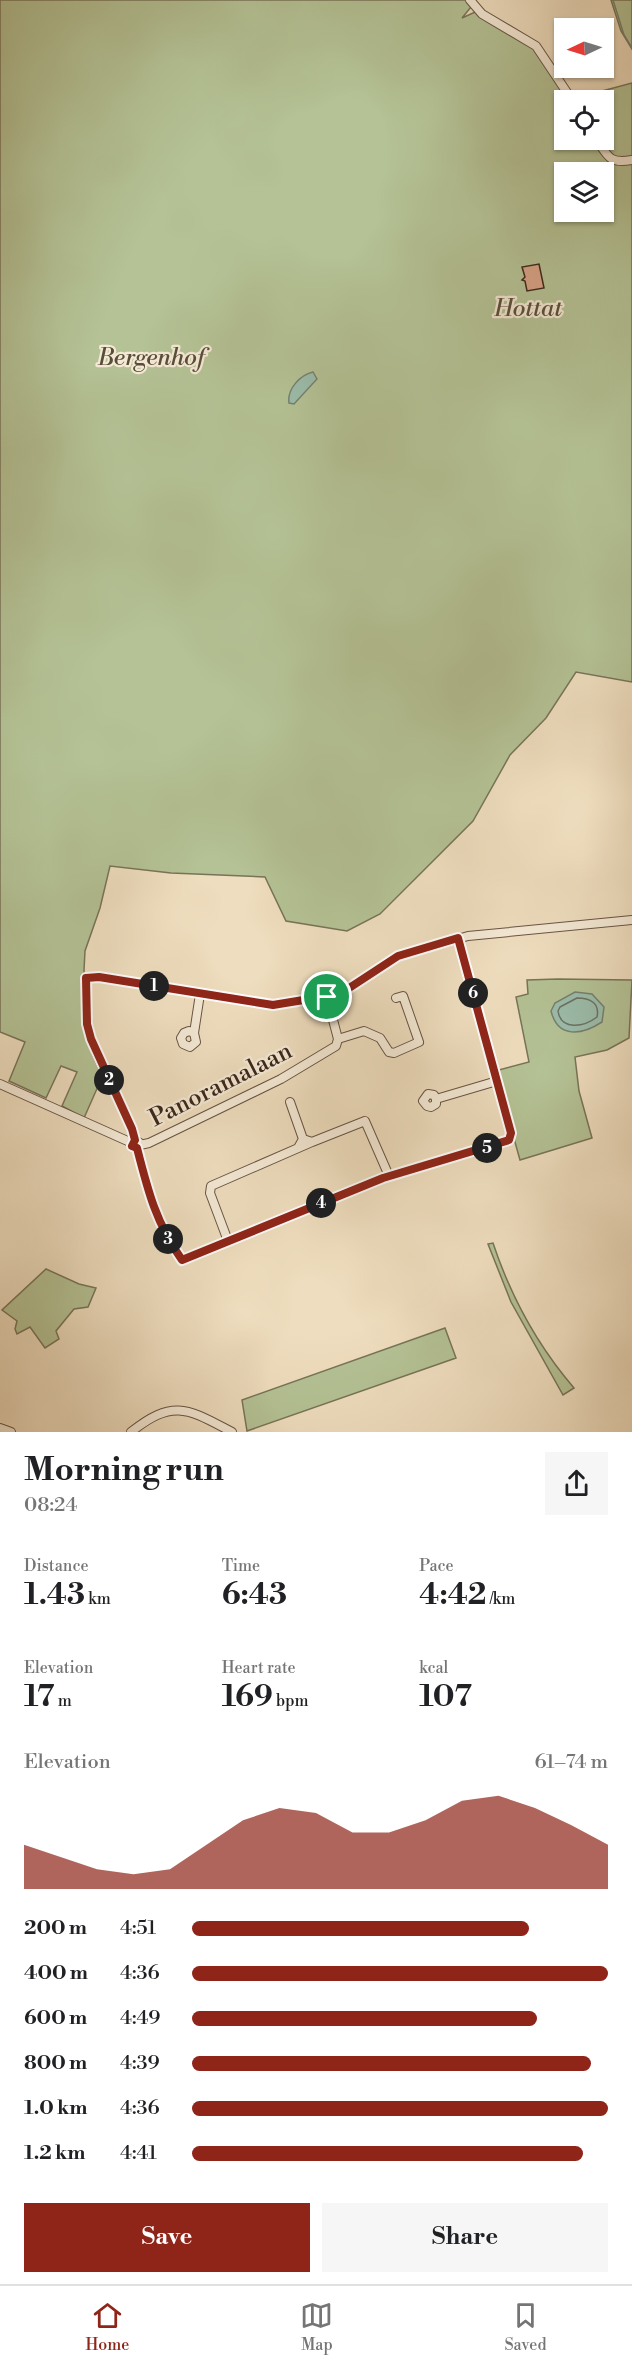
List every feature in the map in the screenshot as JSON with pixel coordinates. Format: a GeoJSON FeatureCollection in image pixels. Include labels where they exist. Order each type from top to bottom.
{"type":"FeatureCollection","features":[{"type":"Feature","properties":{"kind":"street"},"geometry":{"type":"LineString","coordinates":[[470,0],[482,14],[528,40],[541,53],[565,90]]}},
{"type":"Feature","properties":{"kind":"street"},"geometry":{"type":"LineString","coordinates":[[604,150],[611,160],[620,162],[632,160]]}},
{"type":"Feature","properties":{"kind":"street"},"geometry":{"type":"LineString","coordinates":[[458,938],[511,1133],[509,1140],[388,1176],[182,1260],[158,1221],[127,1115],[91,1039],[87,1024],[86,978],[99,977],[265,1005],[327,997],[345,992],[398,956],[458,938],[632,920]]}},
{"type":"Feature","properties":{"kind":"street"},"geometry":{"type":"LineString","coordinates":[[194,1033],[200,993]]}},
{"type":"Feature","properties":{"kind":"street"},"geometry":{"type":"LineString","coordinates":[[327,997],[338,1039],[364,1031],[380,1038],[389,1052],[393,1053],[419,1041],[403,996],[396,998]]}},
{"type":"Feature","properties":{"kind":"street","name":"Panoramalaan"},"geometry":{"type":"LineString","coordinates":[[136,1144],[149,1143],[286,1077],[333,1048],[338,1044],[338,1039]]}},
{"type":"Feature","properties":{"kind":"street"},"geometry":{"type":"LineString","coordinates":[[436,1099],[497,1081]]}},
{"type":"Feature","properties":{"kind":"street"},"geometry":{"type":"LineString","coordinates":[[0,1084],[136,1144]]}},
{"type":"Feature","properties":{"kind":"street"},"geometry":{"type":"LineString","coordinates":[[290,1102],[303,1138],[312,1142]]}},
{"type":"Feature","properties":{"kind":"street"},"geometry":{"type":"LineString","coordinates":[[228,1241],[210,1193],[211,1186],[312,1142],[365,1121],[388,1176]]}},
{"type":"Feature","properties":{"kind":"street"},"geometry":{"type":"LineString","coordinates":[[298,1148],[303,1138]]}},
{"type":"Feature","properties":{"kind":"street"},"geometry":{"type":"LineString","coordinates":[[131,1432],[150,1418],[183,1410],[194,1412],[232,1432]]}},
{"type":"Feature","properties":{"kind":"street"},"geometry":{"type":"LineString","coordinates":[[0,1428],[11,1432]]}},
{"type":"Feature","properties":{"kind":"green space"},"geometry":{"type":"Polygon","coordinates":[[[0,0],[467,0],[471,7],[462,18],[475,12],[530,43],[563,90],[554,90],[554,150],[603,150],[611,162],[632,161],[632,682],[576,672],[546,718],[510,755],[473,821],[380,914],[347,931],[286,921],[265,877],[171,873],[110,866],[100,908],[85,951],[86,1025],[103,1075],[84,1118],[62,1106],[77,1072],[61,1066],[46,1098],[9,1081],[25,1042],[0,1032],[0,0]]]}},
{"type":"Feature","properties":{"kind":"green space"},"geometry":{"type":"Polygon","coordinates":[[[611,0],[632,0],[632,49],[621,31],[611,0]]]}},
{"type":"Feature","properties":{"kind":"green space"},"geometry":{"type":"Polygon","coordinates":[[[632,83],[632,158],[618,161],[608,150],[614,150],[614,90],[606,90],[632,83]]]}},
{"type":"Feature","properties":{"kind":"green space"},"geometry":{"type":"Polygon","coordinates":[[[527,980],[632,980],[629,1038],[607,1050],[575,1057],[579,1091],[592,1138],[520,1160],[495,1071],[529,1062],[516,997],[528,994],[527,980]]]}},
{"type":"Feature","properties":{"kind":"green space"},"geometry":{"type":"Polygon","coordinates":[[[493,1243],[526,1320],[548,1355],[574,1388],[563,1395],[511,1302],[488,1244],[493,1243]]]}},
{"type":"Feature","properties":{"kind":"green space"},"geometry":{"type":"Polygon","coordinates":[[[46,1269],[79,1284],[96,1288],[88,1307],[74,1309],[56,1331],[59,1339],[45,1348],[30,1327],[17,1334],[15,1329],[17,1321],[2,1310],[46,1269]]]}},
{"type":"Feature","properties":{"kind":"green space"},"geometry":{"type":"Polygon","coordinates":[[[445,1328],[456,1358],[247,1431],[242,1400],[445,1328]]]}},
{"type":"Feature","properties":{"kind":"water"},"geometry":{"type":"Polygon","coordinates":[[[313,372],[317,379],[294,404],[289,403],[290,393],[295,383],[303,376],[313,372]]]}},
{"type":"Feature","properties":{"kind":"water"},"geometry":{"type":"Polygon","coordinates":[[[575,992],[592,994],[604,1007],[602,1022],[579,1032],[565,1030],[559,1026],[551,1011],[555,1003],[575,992]]]}},
{"type":"Feature","properties":{"kind":"building"},"geometry":{"type":"Polygon","coordinates":[[[539,264],[544,288],[527,291],[525,281],[522,280],[525,277],[522,267],[539,264]]]}},
{"type":"Feature","properties":{"kind":"waterway"},"geometry":{"type":"LineString","coordinates":[[613,0],[624,35],[632,48]]}},
{"type":"Feature","properties":{"kind":"route"},"geometry":{"type":"LineString","coordinates":[[458,938],[511,1137],[506,1142],[383,1178],[182,1260],[158,1221],[150,1200],[137,1148],[132,1146],[135,1140],[127,1115],[91,1039],[87,1024],[86,978],[99,977],[265,1005],[327,997],[345,992],[398,956],[458,938]]}},
{"type":"Feature","properties":{"kind":"park label","name":"Hottat"},"geometry":{"type":"Point","coordinates":[528,309]}},
{"type":"Feature","properties":{"kind":"park label","name":"Bergenhof"},"geometry":{"type":"Point","coordinates":[151,358]}}]}
